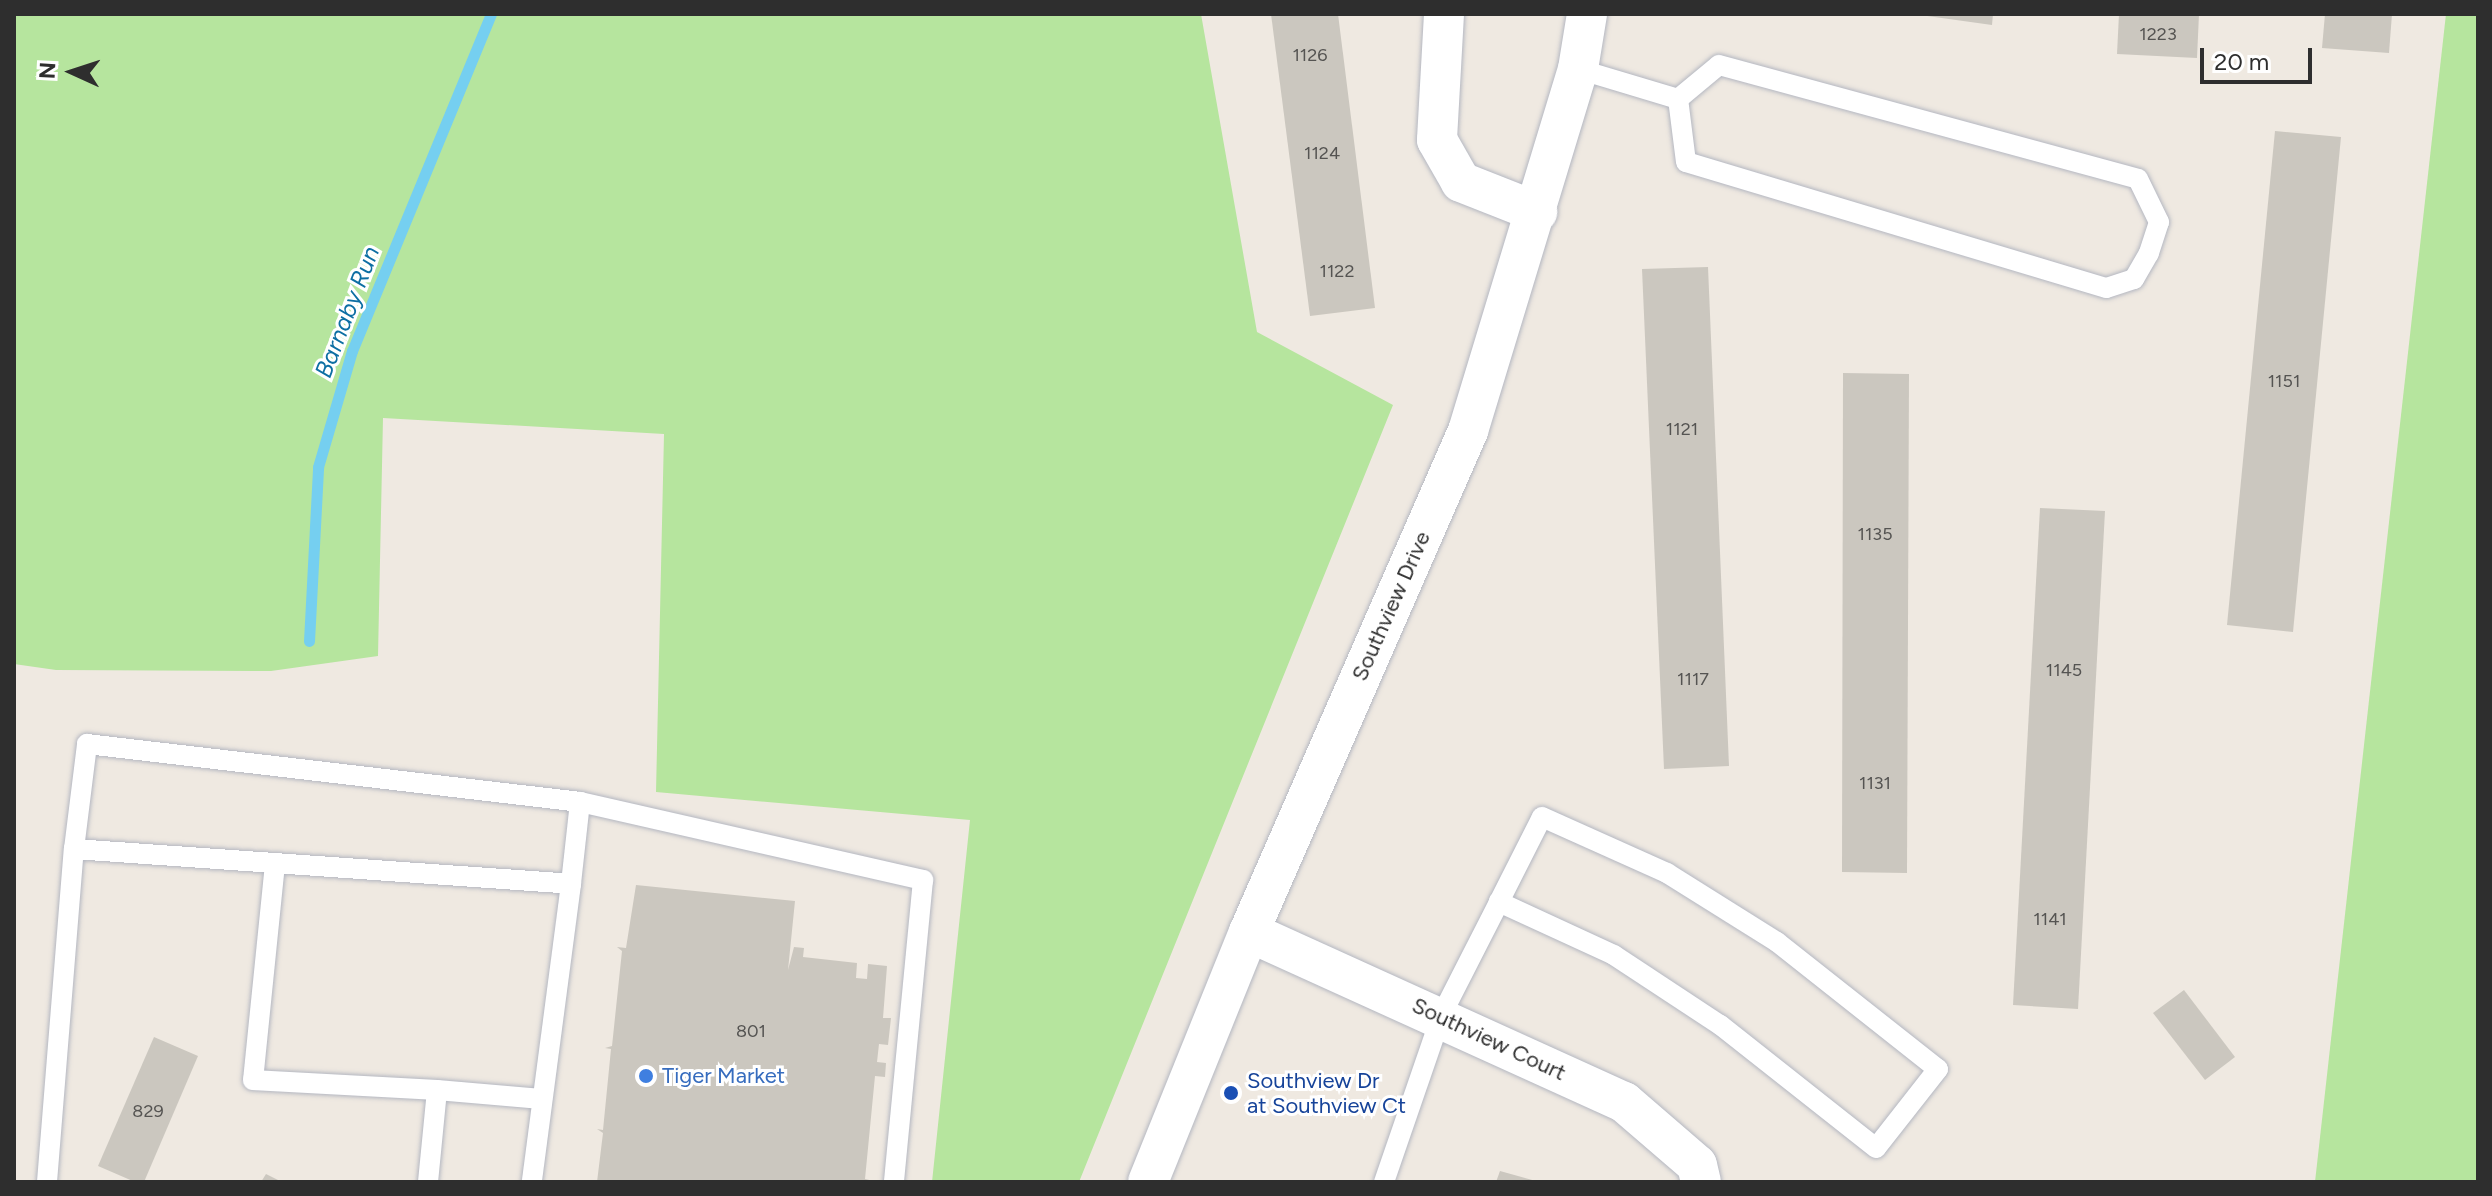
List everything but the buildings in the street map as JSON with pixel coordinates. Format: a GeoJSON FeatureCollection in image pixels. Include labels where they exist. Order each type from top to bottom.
{"type":"FeatureCollection","features":[{"type":"Feature","properties":{"kind":"street"},"geometry":{"type":"LineString","coordinates":[[1444,14],[1437,140],[1461,182],[1537,212]]}},
{"type":"Feature","properties":{"kind":"street","name":"Southview Drive"},"geometry":{"type":"LineString","coordinates":[[1148,1182],[1249,932],[1468,431],[1578,69],[1587,14]]}},
{"type":"Feature","properties":{"kind":"street","name":"Southview Court"},"geometry":{"type":"LineString","coordinates":[[1249,932],[1441,1016],[1624,1102],[1697,1165],[1701,1182]]}},
{"type":"Feature","properties":{"kind":"lane"},"geometry":{"type":"LineString","coordinates":[[1719,65],[2138,179],[2159,222],[2149,253],[2134,279],[2106,288],[1686,162],[1678,99],[1719,65]]}},
{"type":"Feature","properties":{"kind":"lane"},"geometry":{"type":"LineString","coordinates":[[1578,69],[1678,99]]}},
{"type":"Feature","properties":{"kind":"lane"},"geometry":{"type":"LineString","coordinates":[[47,1182],[74,849],[87,744],[580,802],[923,880],[894,1182]]}},
{"type":"Feature","properties":{"kind":"lane"},"geometry":{"type":"LineString","coordinates":[[532,1182],[580,802]]}},
{"type":"Feature","properties":{"kind":"lane"},"geometry":{"type":"LineString","coordinates":[[1384,1182],[1441,1016],[1542,817],[1667,873],[1777,942],[1938,1069],[1876,1148],[1720,1025],[1614,955],[1499,902]]}},
{"type":"Feature","properties":{"kind":"lane"},"geometry":{"type":"LineString","coordinates":[[74,849],[571,884]]}},
{"type":"Feature","properties":{"kind":"lane"},"geometry":{"type":"LineString","coordinates":[[275,864],[253,1080],[542,1099]]}},
{"type":"Feature","properties":{"kind":"lane"},"geometry":{"type":"LineString","coordinates":[[428,1182],[437,1090]]}},
{"type":"Feature","properties":{"kind":"green space"},"geometry":{"type":"Polygon","coordinates":[[[14,14],[1201,14],[1257,332],[1393,405],[1079,1182],[932,1182],[970,820],[656,792],[664,434],[383,418],[378,656],[271,671],[56,670],[14,664],[14,14]]]}},
{"type":"Feature","properties":{"kind":"green space"},"geometry":{"type":"Polygon","coordinates":[[[2446,14],[2478,14],[2478,1182],[2315,1182],[2446,14]]]}},
{"type":"Feature","properties":{"kind":"waterway","name":"Barnaby Run"},"geometry":{"type":"LineString","coordinates":[[309,641],[318,467],[352,351],[491,14]]}},
{"type":"Feature","properties":{"kind":"place","name":"Tiger Market"},"geometry":{"type":"Point","coordinates":[646,1076]}},
{"type":"Feature","properties":{"kind":"place","name":"Southview Dr at Southview Ct"},"geometry":{"type":"Point","coordinates":[1231,1093]}}]}
